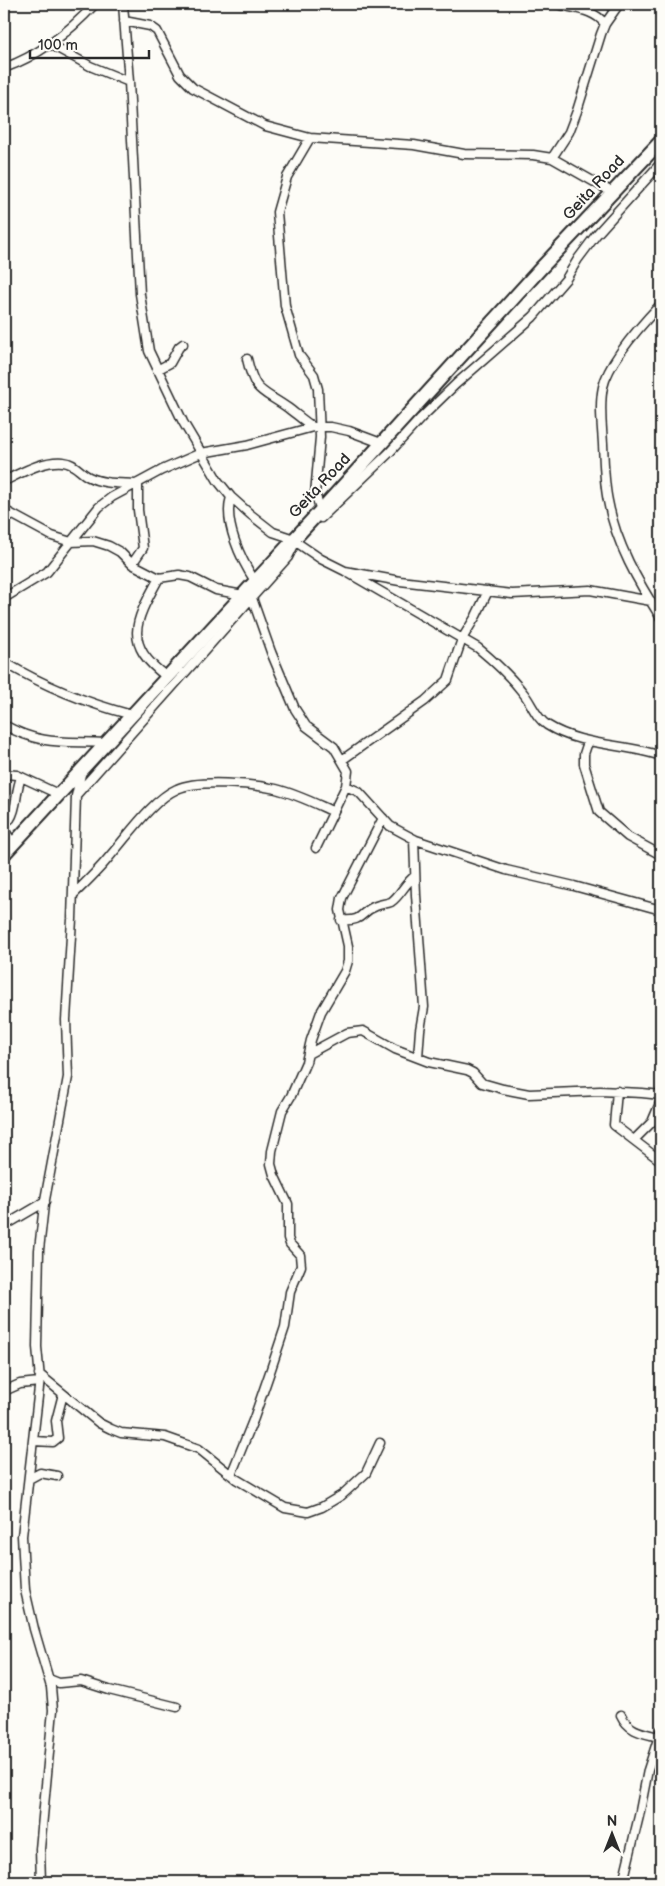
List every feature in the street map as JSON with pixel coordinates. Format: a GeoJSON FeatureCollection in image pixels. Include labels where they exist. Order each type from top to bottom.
{"type":"FeatureCollection","features":[{"type":"Feature","properties":{"kind":"highway","name":"Geita Road"},"geometry":{"type":"LineString","coordinates":[[4,854],[167,677],[248,596],[255,581],[295,540],[612,192],[661,141]]}},
{"type":"Feature","properties":{"kind":"street"},"geometry":{"type":"LineString","coordinates":[[4,68],[34,56],[95,4]]}},
{"type":"Feature","properties":{"kind":"street"},"geometry":{"type":"LineString","coordinates":[[123,4],[140,294],[149,351],[201,453],[218,481],[231,497],[273,532],[295,540],[321,559],[478,648],[497,663],[525,696],[533,711],[546,724],[588,742],[633,749],[661,756]]}},
{"type":"Feature","properties":{"kind":"street"},"geometry":{"type":"LineString","coordinates":[[557,4],[592,13],[600,17],[605,24]]}},
{"type":"Feature","properties":{"kind":"street"},"geometry":{"type":"LineString","coordinates":[[552,158],[569,132],[605,24],[619,4]]}},
{"type":"Feature","properties":{"kind":"street"},"geometry":{"type":"LineString","coordinates":[[124,21],[150,26],[156,31],[180,74],[193,88],[265,126],[310,138],[414,145],[464,154],[533,155],[552,158],[612,192]]}},
{"type":"Feature","properties":{"kind":"street"},"geometry":{"type":"LineString","coordinates":[[50,44],[90,66],[129,82]]}},
{"type":"Feature","properties":{"kind":"street"},"geometry":{"type":"LineString","coordinates":[[310,138],[287,177],[277,212],[285,306],[299,354],[314,375],[318,388],[315,494],[321,510]]}},
{"type":"Feature","properties":{"kind":"street"},"geometry":{"type":"LineString","coordinates":[[76,796],[248,596],[288,556],[295,540],[389,454],[420,418],[456,384],[534,317],[566,279],[596,235],[661,163]]}},
{"type":"Feature","properties":{"kind":"street"},"geometry":{"type":"LineString","coordinates":[[661,304],[627,344],[611,369],[603,387],[602,403],[604,478],[610,511],[623,550],[636,578],[661,618]]}},
{"type":"Feature","properties":{"kind":"street"},"geometry":{"type":"LineString","coordinates":[[158,370],[170,364],[179,347],[184,344]]}},
{"type":"Feature","properties":{"kind":"street"},"geometry":{"type":"LineString","coordinates":[[247,359],[251,378],[261,390],[317,426],[349,431],[381,444]]}},
{"type":"Feature","properties":{"kind":"street"},"geometry":{"type":"LineString","coordinates":[[4,598],[47,572],[100,507],[112,497],[201,453],[247,445],[317,426]]}},
{"type":"Feature","properties":{"kind":"street"},"geometry":{"type":"LineString","coordinates":[[4,481],[46,464],[62,462],[74,465],[88,477],[103,482],[136,484]]}},
{"type":"Feature","properties":{"kind":"street"},"geometry":{"type":"LineString","coordinates":[[132,564],[143,548],[136,484]]}},
{"type":"Feature","properties":{"kind":"street"},"geometry":{"type":"LineString","coordinates":[[231,497],[228,511],[231,527],[244,564],[255,581]]}},
{"type":"Feature","properties":{"kind":"street"},"geometry":{"type":"LineString","coordinates":[[4,510],[52,536],[71,542],[93,541],[109,546],[120,552],[132,564],[159,578],[179,574],[190,577],[216,590],[248,596]]}},
{"type":"Feature","properties":{"kind":"street"},"geometry":{"type":"LineString","coordinates":[[345,571],[400,581],[512,594],[590,590],[650,601]]}},
{"type":"Feature","properties":{"kind":"street"},"geometry":{"type":"LineString","coordinates":[[159,578],[139,618],[137,635],[147,660],[167,677]]}},
{"type":"Feature","properties":{"kind":"street"},"geometry":{"type":"LineString","coordinates":[[342,760],[425,701],[448,680],[462,639],[488,591]]}},
{"type":"Feature","properties":{"kind":"street"},"geometry":{"type":"LineString","coordinates":[[248,596],[295,709],[306,726],[334,747],[348,771],[346,786],[316,848]]}},
{"type":"Feature","properties":{"kind":"street"},"geometry":{"type":"LineString","coordinates":[[4,662],[74,698],[132,716]]}},
{"type":"Feature","properties":{"kind":"street"},"geometry":{"type":"LineString","coordinates":[[4,725],[27,736],[45,741],[105,743]]}},
{"type":"Feature","properties":{"kind":"street"},"geometry":{"type":"LineString","coordinates":[[588,742],[584,754],[584,764],[599,812],[628,837],[661,855]]}},
{"type":"Feature","properties":{"kind":"street"},"geometry":{"type":"LineString","coordinates":[[41,1882],[40,1849],[53,1710],[49,1679],[25,1590],[22,1536],[30,1479],[39,1378],[37,1280],[45,1202],[68,1077],[66,1020],[76,796],[83,767]]}},
{"type":"Feature","properties":{"kind":"street"},"geometry":{"type":"LineString","coordinates":[[4,774],[21,778],[58,794]]}},
{"type":"Feature","properties":{"kind":"street"},"geometry":{"type":"LineString","coordinates":[[4,821],[10,819],[14,814],[15,799],[21,778]]}},
{"type":"Feature","properties":{"kind":"street"},"geometry":{"type":"LineString","coordinates":[[73,895],[97,871],[148,812],[177,789],[208,784],[274,789],[303,798],[332,812]]}},
{"type":"Feature","properties":{"kind":"street"},"geometry":{"type":"LineString","coordinates":[[346,786],[359,792],[390,826],[414,839],[506,870],[661,910]]}},
{"type":"Feature","properties":{"kind":"street"},"geometry":{"type":"LineString","coordinates":[[231,1475],[271,1369],[284,1327],[290,1292],[301,1266],[300,1255],[290,1244],[288,1238],[288,1204],[274,1175],[271,1164],[272,1151],[282,1111],[291,1096],[308,1054],[321,1012],[345,971],[348,961],[348,946],[340,910],[342,898],[383,818]]}},
{"type":"Feature","properties":{"kind":"street"},"geometry":{"type":"LineString","coordinates":[[4,830],[14,843]]}},
{"type":"Feature","properties":{"kind":"street"},"geometry":{"type":"LineString","coordinates":[[414,839],[424,1007],[418,1057]]}},
{"type":"Feature","properties":{"kind":"street"},"geometry":{"type":"LineString","coordinates":[[341,920],[361,918],[375,906],[390,902],[415,876]]}},
{"type":"Feature","properties":{"kind":"street"},"geometry":{"type":"LineString","coordinates":[[308,1054],[347,1033],[363,1031],[395,1049],[440,1065],[467,1070],[482,1084],[529,1094],[617,1092],[661,1095]]}},
{"type":"Feature","properties":{"kind":"street"},"geometry":{"type":"LineString","coordinates":[[617,1092],[614,1125],[661,1161]]}},
{"type":"Feature","properties":{"kind":"street"},"geometry":{"type":"LineString","coordinates":[[634,1140],[652,1122],[661,1102]]}},
{"type":"Feature","properties":{"kind":"street"},"geometry":{"type":"LineString","coordinates":[[4,1224],[45,1202]]}},
{"type":"Feature","properties":{"kind":"street"},"geometry":{"type":"LineString","coordinates":[[4,1391],[39,1378]]}},
{"type":"Feature","properties":{"kind":"street"},"geometry":{"type":"LineString","coordinates":[[39,1378],[90,1414],[99,1423],[111,1429],[121,1433],[165,1437],[199,1449],[252,1490],[285,1508],[308,1512],[342,1496],[366,1473],[380,1443]]}},
{"type":"Feature","properties":{"kind":"street"},"geometry":{"type":"LineString","coordinates":[[33,1442],[53,1442],[58,1438],[56,1421],[63,1394]]}},
{"type":"Feature","properties":{"kind":"street"},"geometry":{"type":"LineString","coordinates":[[30,1479],[40,1473],[57,1476]]}},
{"type":"Feature","properties":{"kind":"street"},"geometry":{"type":"LineString","coordinates":[[49,1679],[63,1683],[81,1681],[177,1707]]}},
{"type":"Feature","properties":{"kind":"street"},"geometry":{"type":"LineString","coordinates":[[621,1715],[625,1723],[633,1730],[660,1734],[648,1770],[623,1882]]}}]}
